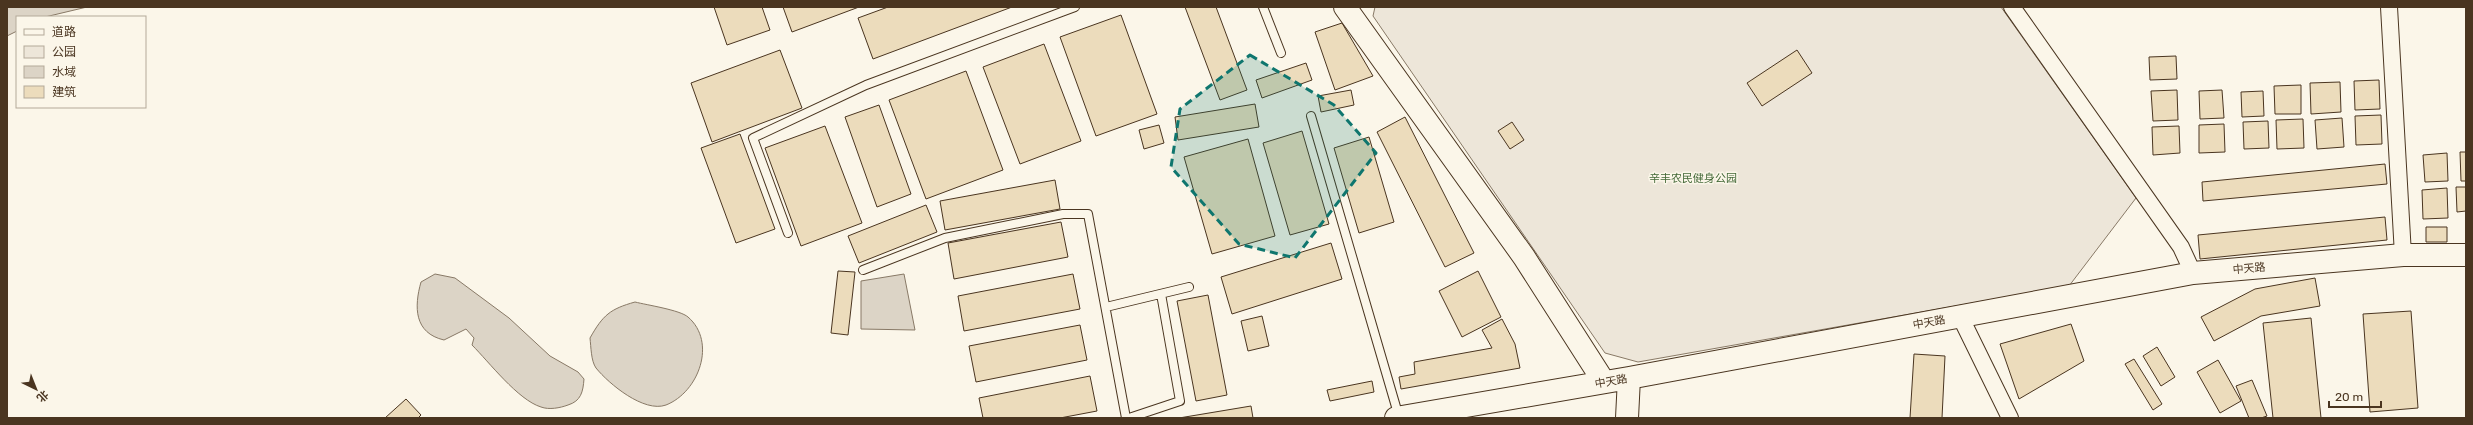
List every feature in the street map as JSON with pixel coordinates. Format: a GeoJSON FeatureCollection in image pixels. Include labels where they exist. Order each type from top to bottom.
{"type":"FeatureCollection","features":[{"type":"Feature","properties":{"kind":"main road"},"geometry":{"type":"LineString","coordinates":[[1345,7],[1524,257],[1604,382]]}},
{"type":"Feature","properties":{"kind":"main road","name":"中天路"},"geometry":{"type":"LineString","coordinates":[[1397,418],[1629,378],[2193,273],[2403,255],[2466,255]]}},
{"type":"Feature","properties":{"kind":"main road"},"geometry":{"type":"LineString","coordinates":[[1627,418],[1629,378]]}},
{"type":"Feature","properties":{"kind":"street"},"geometry":{"type":"LineString","coordinates":[[2012,7],[2181,247],[2193,273]]}},
{"type":"Feature","properties":{"kind":"street"},"geometry":{"type":"LineString","coordinates":[[2389,7],[2403,255]]}},
{"type":"Feature","properties":{"kind":"street"},"geometry":{"type":"LineString","coordinates":[[1960,316],[2010,418]]}},
{"type":"Feature","properties":{"kind":"lane"},"geometry":{"type":"LineString","coordinates":[[788,233],[753,138],[866,85],[1074,7]]}},
{"type":"Feature","properties":{"kind":"lane"},"geometry":{"type":"LineString","coordinates":[[1263,7],[1281,53]]}},
{"type":"Feature","properties":{"kind":"lane"},"geometry":{"type":"LineString","coordinates":[[1311,116],[1397,418]]}},
{"type":"Feature","properties":{"kind":"lane"},"geometry":{"type":"LineString","coordinates":[[863,270],[945,238],[1063,214],[1088,214],[1128,418],[1180,402],[1162,294]]}},
{"type":"Feature","properties":{"kind":"lane"},"geometry":{"type":"LineString","coordinates":[[1106,307],[1189,287]]}},
{"type":"Feature","properties":{"kind":"highlighted area"},"geometry":{"type":"Polygon","coordinates":[[[1250,55],[1334,105],[1376,153],[1295,258],[1239,244],[1171,167],[1180,109],[1250,55]]]}},
{"type":"Feature","properties":{"kind":"green space","name":"辛丰农民健身公园"},"geometry":{"type":"Polygon","coordinates":[[[1375,7],[2001,7],[2136,198],[2069,286],[1638,362],[1605,353],[1373,16],[1375,7]]]}},
{"type":"Feature","properties":{"kind":"water"},"geometry":{"type":"Polygon","coordinates":[[[7,7],[87,7],[49,16],[16,16],[16,32],[7,36],[7,7]]]}},
{"type":"Feature","properties":{"kind":"water"},"geometry":{"type":"Polygon","coordinates":[[[435,274],[455,278],[509,318],[550,356],[578,372],[584,379],[582,392],[579,398],[576,401],[562,407],[541,407],[523,397],[504,380],[472,345],[474,338],[466,329],[444,340],[434,337],[427,332],[419,318],[417,301],[421,282],[435,274]]]}},
{"type":"Feature","properties":{"kind":"water"},"geometry":{"type":"Polygon","coordinates":[[[904,274],[915,330],[861,329],[861,281],[904,274]]]}},
{"type":"Feature","properties":{"kind":"water"},"geometry":{"type":"Polygon","coordinates":[[[635,302],[684,314],[697,327],[701,339],[702,352],[700,366],[695,378],[678,399],[666,405],[648,405],[628,396],[609,382],[596,368],[593,362],[590,338],[603,318],[619,307],[635,302]]]}},
{"type":"Feature","properties":{"kind":"building"},"geometry":{"type":"Polygon","coordinates":[[[714,7],[762,7],[770,30],[727,45],[714,7]]]}},
{"type":"Feature","properties":{"kind":"building"},"geometry":{"type":"Polygon","coordinates":[[[783,7],[859,7],[792,32],[783,7]]]}},
{"type":"Feature","properties":{"kind":"building"},"geometry":{"type":"Polygon","coordinates":[[[888,7],[1012,7],[873,59],[858,18],[888,7]]]}},
{"type":"Feature","properties":{"kind":"building"},"geometry":{"type":"Polygon","coordinates":[[[1185,7],[1216,7],[1247,90],[1220,100],[1185,7]]]}},
{"type":"Feature","properties":{"kind":"building"},"geometry":{"type":"Polygon","coordinates":[[[1121,15],[1157,114],[1096,136],[1060,37],[1121,15]]]}},
{"type":"Feature","properties":{"kind":"building"},"geometry":{"type":"Polygon","coordinates":[[[1342,23],[1373,76],[1335,90],[1315,32],[1342,23]]]}},
{"type":"Feature","properties":{"kind":"building"},"geometry":{"type":"Polygon","coordinates":[[[1044,44],[1081,141],[1020,164],[983,67],[1044,44]]]}},
{"type":"Feature","properties":{"kind":"building"},"geometry":{"type":"Polygon","coordinates":[[[780,50],[802,108],[712,142],[691,83],[780,50]]]}},
{"type":"Feature","properties":{"kind":"building"},"geometry":{"type":"Polygon","coordinates":[[[1797,50],[1812,73],[1762,106],[1747,83],[1797,50]]]}},
{"type":"Feature","properties":{"kind":"building"},"geometry":{"type":"Polygon","coordinates":[[[2176,56],[2177,79],[2150,80],[2149,57],[2176,56]]]}},
{"type":"Feature","properties":{"kind":"building"},"geometry":{"type":"Polygon","coordinates":[[[1306,63],[1312,80],[1262,98],[1256,80],[1306,63]]]}},
{"type":"Feature","properties":{"kind":"building"},"geometry":{"type":"Polygon","coordinates":[[[966,71],[1003,170],[926,199],[889,100],[966,71]]]}},
{"type":"Feature","properties":{"kind":"building"},"geometry":{"type":"Polygon","coordinates":[[[2379,80],[2380,109],[2355,110],[2354,81],[2379,80]]]}},
{"type":"Feature","properties":{"kind":"building"},"geometry":{"type":"Polygon","coordinates":[[[2340,82],[2341,112],[2311,114],[2310,83],[2340,82]]]}},
{"type":"Feature","properties":{"kind":"building"},"geometry":{"type":"Polygon","coordinates":[[[2301,85],[2301,114],[2275,114],[2274,86],[2301,85]]]}},
{"type":"Feature","properties":{"kind":"building"},"geometry":{"type":"Polygon","coordinates":[[[1351,90],[1354,105],[1321,112],[1318,96],[1351,90]]]}},
{"type":"Feature","properties":{"kind":"building"},"geometry":{"type":"Polygon","coordinates":[[[2177,90],[2178,120],[2153,121],[2151,91],[2177,90]]]}},
{"type":"Feature","properties":{"kind":"building"},"geometry":{"type":"Polygon","coordinates":[[[2222,90],[2224,118],[2200,119],[2199,91],[2222,90]]]}},
{"type":"Feature","properties":{"kind":"building"},"geometry":{"type":"Polygon","coordinates":[[[2263,91],[2264,116],[2242,117],[2241,92],[2263,91]]]}},
{"type":"Feature","properties":{"kind":"building"},"geometry":{"type":"Polygon","coordinates":[[[1255,104],[1259,127],[1178,140],[1175,117],[1255,104]]]}},
{"type":"Feature","properties":{"kind":"building"},"geometry":{"type":"Polygon","coordinates":[[[879,105],[911,194],[877,207],[845,117],[879,105]]]}},
{"type":"Feature","properties":{"kind":"building"},"geometry":{"type":"Polygon","coordinates":[[[2381,115],[2382,144],[2356,145],[2355,116],[2381,115]]]}},
{"type":"Feature","properties":{"kind":"building"},"geometry":{"type":"Polygon","coordinates":[[[1405,117],[1474,253],[1445,267],[1377,132],[1405,117]]]}},
{"type":"Feature","properties":{"kind":"building"},"geometry":{"type":"Polygon","coordinates":[[[2342,118],[2344,147],[2317,149],[2315,120],[2342,118]]]}},
{"type":"Feature","properties":{"kind":"building"},"geometry":{"type":"Polygon","coordinates":[[[2303,119],[2304,148],[2277,149],[2276,120],[2303,119]]]}},
{"type":"Feature","properties":{"kind":"building"},"geometry":{"type":"Polygon","coordinates":[[[2268,121],[2269,148],[2244,149],[2243,122],[2268,121]]]}},
{"type":"Feature","properties":{"kind":"building"},"geometry":{"type":"Polygon","coordinates":[[[1512,122],[1524,140],[1510,149],[1498,131],[1512,122]]]}},
{"type":"Feature","properties":{"kind":"building"},"geometry":{"type":"Polygon","coordinates":[[[2224,124],[2225,152],[2199,153],[2199,125],[2224,124]]]}},
{"type":"Feature","properties":{"kind":"building"},"geometry":{"type":"Polygon","coordinates":[[[1159,125],[1164,143],[1144,149],[1139,130],[1159,125]]]}},
{"type":"Feature","properties":{"kind":"building"},"geometry":{"type":"Polygon","coordinates":[[[825,126],[862,223],[801,246],[765,148],[825,126]]]}},
{"type":"Feature","properties":{"kind":"building"},"geometry":{"type":"Polygon","coordinates":[[[2179,126],[2180,153],[2153,155],[2152,127],[2179,126]]]}},
{"type":"Feature","properties":{"kind":"building"},"geometry":{"type":"Polygon","coordinates":[[[1302,131],[1329,224],[1290,235],[1263,143],[1302,131]]]}},
{"type":"Feature","properties":{"kind":"building"},"geometry":{"type":"Polygon","coordinates":[[[740,134],[775,229],[736,243],[701,148],[740,134]]]}},
{"type":"Feature","properties":{"kind":"building"},"geometry":{"type":"Polygon","coordinates":[[[1369,137],[1394,222],[1359,233],[1334,148],[1369,137]]]}},
{"type":"Feature","properties":{"kind":"building"},"geometry":{"type":"Polygon","coordinates":[[[1248,139],[1275,236],[1212,254],[1184,157],[1248,139]]]}},
{"type":"Feature","properties":{"kind":"building"},"geometry":{"type":"Polygon","coordinates":[[[2460,152],[2466,152],[2466,181],[2461,181],[2460,152]]]}},
{"type":"Feature","properties":{"kind":"building"},"geometry":{"type":"Polygon","coordinates":[[[2447,153],[2448,181],[2425,182],[2423,155],[2447,153]]]}},
{"type":"Feature","properties":{"kind":"building"},"geometry":{"type":"Polygon","coordinates":[[[2385,164],[2387,184],[2203,201],[2202,182],[2385,164]]]}},
{"type":"Feature","properties":{"kind":"building"},"geometry":{"type":"Polygon","coordinates":[[[1055,180],[1060,209],[945,230],[940,201],[1055,180]]]}},
{"type":"Feature","properties":{"kind":"building"},"geometry":{"type":"Polygon","coordinates":[[[2456,187],[2466,187],[2466,211],[2457,212],[2456,187]]]}},
{"type":"Feature","properties":{"kind":"building"},"geometry":{"type":"Polygon","coordinates":[[[2447,188],[2448,218],[2423,219],[2422,190],[2447,188]]]}},
{"type":"Feature","properties":{"kind":"building"},"geometry":{"type":"Polygon","coordinates":[[[926,205],[937,232],[859,263],[848,236],[926,205]]]}},
{"type":"Feature","properties":{"kind":"building"},"geometry":{"type":"Polygon","coordinates":[[[2385,217],[2387,240],[2200,259],[2198,235],[2385,217]]]}},
{"type":"Feature","properties":{"kind":"building"},"geometry":{"type":"Polygon","coordinates":[[[1061,222],[1068,257],[954,279],[948,243],[1061,222]]]}},
{"type":"Feature","properties":{"kind":"building"},"geometry":{"type":"Polygon","coordinates":[[[2426,227],[2447,227],[2447,242],[2426,242],[2426,227]]]}},
{"type":"Feature","properties":{"kind":"building"},"geometry":{"type":"Polygon","coordinates":[[[1331,243],[1342,279],[1232,314],[1221,277],[1331,243]]]}},
{"type":"Feature","properties":{"kind":"building"},"geometry":{"type":"Polygon","coordinates":[[[838,271],[855,272],[848,335],[831,333],[838,271]]]}},
{"type":"Feature","properties":{"kind":"building"},"geometry":{"type":"Polygon","coordinates":[[[1478,271],[1501,317],[1462,337],[1439,291],[1478,271]]]}},
{"type":"Feature","properties":{"kind":"building"},"geometry":{"type":"Polygon","coordinates":[[[1073,274],[1080,309],[964,331],[958,296],[1073,274]]]}},
{"type":"Feature","properties":{"kind":"building"},"geometry":{"type":"Polygon","coordinates":[[[2315,278],[2320,306],[2261,316],[2214,341],[2201,317],[2255,289],[2315,278]]]}},
{"type":"Feature","properties":{"kind":"building"},"geometry":{"type":"Polygon","coordinates":[[[1208,295],[1227,395],[1196,401],[1177,301],[1208,295]]]}},
{"type":"Feature","properties":{"kind":"building"},"geometry":{"type":"Polygon","coordinates":[[[2411,311],[2418,408],[2370,412],[2363,314],[2411,311]]]}},
{"type":"Feature","properties":{"kind":"building"},"geometry":{"type":"Polygon","coordinates":[[[1262,316],[1269,346],[1248,351],[1241,321],[1262,316]]]}},
{"type":"Feature","properties":{"kind":"building"},"geometry":{"type":"Polygon","coordinates":[[[2311,318],[2321,418],[2273,418],[2263,323],[2311,318]]]}},
{"type":"Feature","properties":{"kind":"building"},"geometry":{"type":"Polygon","coordinates":[[[1502,319],[1515,344],[1520,368],[1401,389],[1399,377],[1415,374],[1414,362],[1492,348],[1482,330],[1502,319]]]}},
{"type":"Feature","properties":{"kind":"building"},"geometry":{"type":"Polygon","coordinates":[[[2071,324],[2084,361],[2019,399],[2000,344],[2071,324]]]}},
{"type":"Feature","properties":{"kind":"building"},"geometry":{"type":"Polygon","coordinates":[[[1080,325],[1087,360],[976,382],[969,346],[1080,325]]]}},
{"type":"Feature","properties":{"kind":"building"},"geometry":{"type":"Polygon","coordinates":[[[2157,347],[2175,377],[2161,386],[2143,356],[2157,347]]]}},
{"type":"Feature","properties":{"kind":"building"},"geometry":{"type":"Polygon","coordinates":[[[1914,354],[1945,356],[1942,418],[1910,418],[1914,354]]]}},
{"type":"Feature","properties":{"kind":"building"},"geometry":{"type":"Polygon","coordinates":[[[2134,359],[2162,404],[2153,410],[2125,364],[2134,359]]]}},
{"type":"Feature","properties":{"kind":"building"},"geometry":{"type":"Polygon","coordinates":[[[2218,360],[2241,401],[2220,413],[2197,372],[2218,360]]]}},
{"type":"Feature","properties":{"kind":"building"},"geometry":{"type":"Polygon","coordinates":[[[1090,376],[1097,411],[1060,418],[983,418],[979,398],[1090,376]]]}},
{"type":"Feature","properties":{"kind":"building"},"geometry":{"type":"Polygon","coordinates":[[[2252,380],[2267,416],[2261,418],[2249,418],[2236,386],[2252,380]]]}},
{"type":"Feature","properties":{"kind":"building"},"geometry":{"type":"Polygon","coordinates":[[[1372,381],[1374,392],[1330,401],[1327,390],[1372,381]]]}},
{"type":"Feature","properties":{"kind":"building"},"geometry":{"type":"Polygon","coordinates":[[[406,399],[421,415],[418,418],[385,418],[406,399]]]}},
{"type":"Feature","properties":{"kind":"building"},"geometry":{"type":"Polygon","coordinates":[[[1251,406],[1253,418],[1179,418],[1251,406]]]}}]}
